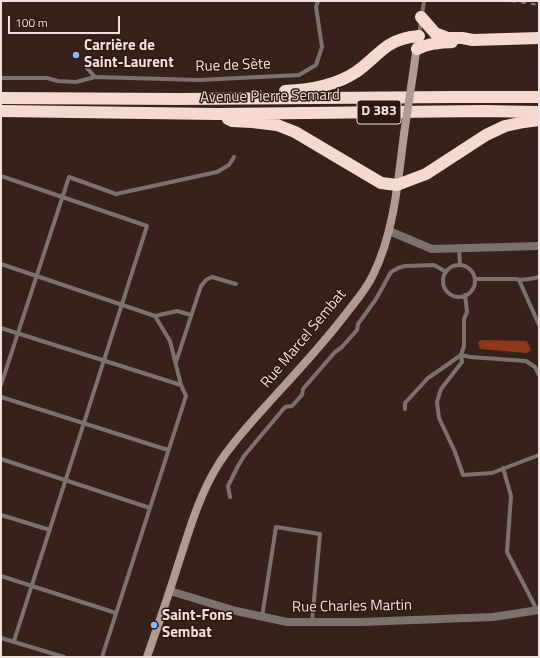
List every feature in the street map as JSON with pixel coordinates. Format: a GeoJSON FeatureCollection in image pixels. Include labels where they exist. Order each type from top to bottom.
{"type":"FeatureCollection","features":[{"type":"Feature","properties":{"kind":"highway"},"geometry":{"type":"LineString","coordinates":[[421,17],[434,32],[448,38],[473,40]]}},
{"type":"Feature","properties":{"kind":"highway"},"geometry":{"type":"LineString","coordinates":[[254,99],[265,92],[302,90],[329,85],[363,67],[389,45],[402,38],[419,36]]}},
{"type":"Feature","properties":{"kind":"highway"},"geometry":{"type":"LineString","coordinates":[[417,49],[427,44],[436,43],[473,40],[539,38]]}},
{"type":"Feature","properties":{"kind":"highway","name":"Avenue Pierre Semard"},"geometry":{"type":"LineString","coordinates":[[1,98],[539,98]]}},
{"type":"Feature","properties":{"kind":"highway","name":"Avenue Pierre Semard"},"geometry":{"type":"LineString","coordinates":[[1,112],[218,114],[483,111],[539,112]]}},
{"type":"Feature","properties":{"kind":"highway"},"geometry":{"type":"LineString","coordinates":[[218,114],[232,121],[277,125],[296,132],[381,183],[397,185],[426,174],[486,135],[505,126],[539,120]]}},
{"type":"Feature","properties":{"kind":"main road","name":"Rue Marcel Sembat"},"geometry":{"type":"LineString","coordinates":[[147,657],[193,518],[211,476],[218,464],[227,451],[332,332],[360,295],[372,276],[382,253],[389,231],[419,36]]}},
{"type":"Feature","properties":{"kind":"street"},"geometry":{"type":"LineString","coordinates":[[389,231],[432,249],[539,246]]}},
{"type":"Feature","properties":{"kind":"street","name":"Rue Charles Martin"},"geometry":{"type":"LineString","coordinates":[[170,591],[236,611],[287,622],[361,622],[493,617],[538,610]]}},
{"type":"Feature","properties":{"kind":"lane","name":"Rue de Sète"},"geometry":{"type":"LineString","coordinates":[[1,78],[47,78],[58,81],[76,82],[95,77],[199,80],[299,75],[316,65],[322,47],[316,7],[318,1]]}},
{"type":"Feature","properties":{"kind":"lane","name":"Rue Marcel Sembat"},"geometry":{"type":"LineString","coordinates":[[419,36],[424,1]]}},
{"type":"Feature","properties":{"kind":"lane"},"geometry":{"type":"LineString","coordinates":[[87,68],[95,77]]}},
{"type":"Feature","properties":{"kind":"lane"},"geometry":{"type":"LineString","coordinates":[[1,385],[69,177],[116,194],[217,172],[229,165],[234,157]]}},
{"type":"Feature","properties":{"kind":"lane"},"geometry":{"type":"LineString","coordinates":[[1,176],[146,226],[14,641]]}},
{"type":"Feature","properties":{"kind":"lane"},"geometry":{"type":"LineString","coordinates":[[459,248],[460,265]]}},
{"type":"Feature","properties":{"kind":"lane"},"geometry":{"type":"LineString","coordinates":[[1,264],[155,316],[177,311],[191,315]]}},
{"type":"Feature","properties":{"kind":"lane"},"geometry":{"type":"LineString","coordinates":[[230,498],[228,486],[244,456],[285,408],[292,406],[302,395],[303,389],[335,352],[342,347],[357,330],[358,324],[376,300],[391,272],[405,266],[434,265],[446,272]]}},
{"type":"Feature","properties":{"kind":"lane"},"geometry":{"type":"LineString","coordinates":[[454,265],[460,265],[470,269],[473,273],[474,284],[470,292],[460,297],[455,297],[447,292],[444,287],[443,276],[449,268],[454,265]]}},
{"type":"Feature","properties":{"kind":"lane"},"geometry":{"type":"LineString","coordinates":[[176,362],[201,286],[206,280],[212,277],[236,284]]}},
{"type":"Feature","properties":{"kind":"lane"},"geometry":{"type":"LineString","coordinates":[[474,279],[519,280],[539,277]]}},
{"type":"Feature","properties":{"kind":"lane"},"geometry":{"type":"LineString","coordinates":[[519,280],[539,325]]}},
{"type":"Feature","properties":{"kind":"lane"},"geometry":{"type":"LineString","coordinates":[[465,295],[467,312],[464,319],[464,346],[461,355],[462,362],[441,389],[436,402],[439,418],[455,452],[463,475],[492,473],[539,455]]}},
{"type":"Feature","properties":{"kind":"lane"},"geometry":{"type":"LineString","coordinates":[[102,657],[186,396],[181,384],[170,341],[155,316]]}},
{"type":"Feature","properties":{"kind":"lane"},"geometry":{"type":"LineString","coordinates":[[1,328],[181,384]]}},
{"type":"Feature","properties":{"kind":"lane"},"geometry":{"type":"LineString","coordinates":[[406,409],[405,403],[428,378],[461,355],[526,361],[535,367],[539,375]]}},
{"type":"Feature","properties":{"kind":"lane"},"geometry":{"type":"LineString","coordinates":[[1,397],[168,450]]}},
{"type":"Feature","properties":{"kind":"lane"},"geometry":{"type":"LineString","coordinates":[[1,459],[150,508]]}},
{"type":"Feature","properties":{"kind":"lane"},"geometry":{"type":"LineString","coordinates":[[503,468],[511,496],[507,552],[538,610]]}},
{"type":"Feature","properties":{"kind":"lane"},"geometry":{"type":"LineString","coordinates":[[1,515],[50,530]]}},
{"type":"Feature","properties":{"kind":"lane"},"geometry":{"type":"LineString","coordinates":[[262,617],[276,527],[320,534],[312,622]]}},
{"type":"Feature","properties":{"kind":"lane"},"geometry":{"type":"LineString","coordinates":[[1,576],[116,613]]}},
{"type":"Feature","properties":{"kind":"lane"},"geometry":{"type":"LineString","coordinates":[[1,638],[64,657]]}},
{"type":"Feature","properties":{"kind":"shaded area"},"geometry":{"type":"Polygon","coordinates":[[[482,340],[527,341],[531,350],[527,353],[480,349],[478,342],[482,340]]]}},
{"type":"Feature","properties":{"kind":"railway"},"geometry":{"type":"LineString","coordinates":[[511,1],[539,5]]}},
{"type":"Feature","properties":{"kind":"place","name":"Carrière de Saint-Laurent"},"geometry":{"type":"Point","coordinates":[76,55]}},
{"type":"Feature","properties":{"kind":"place","name":"Saint-Fons Sembat"},"geometry":{"type":"Point","coordinates":[154,625]}}]}
